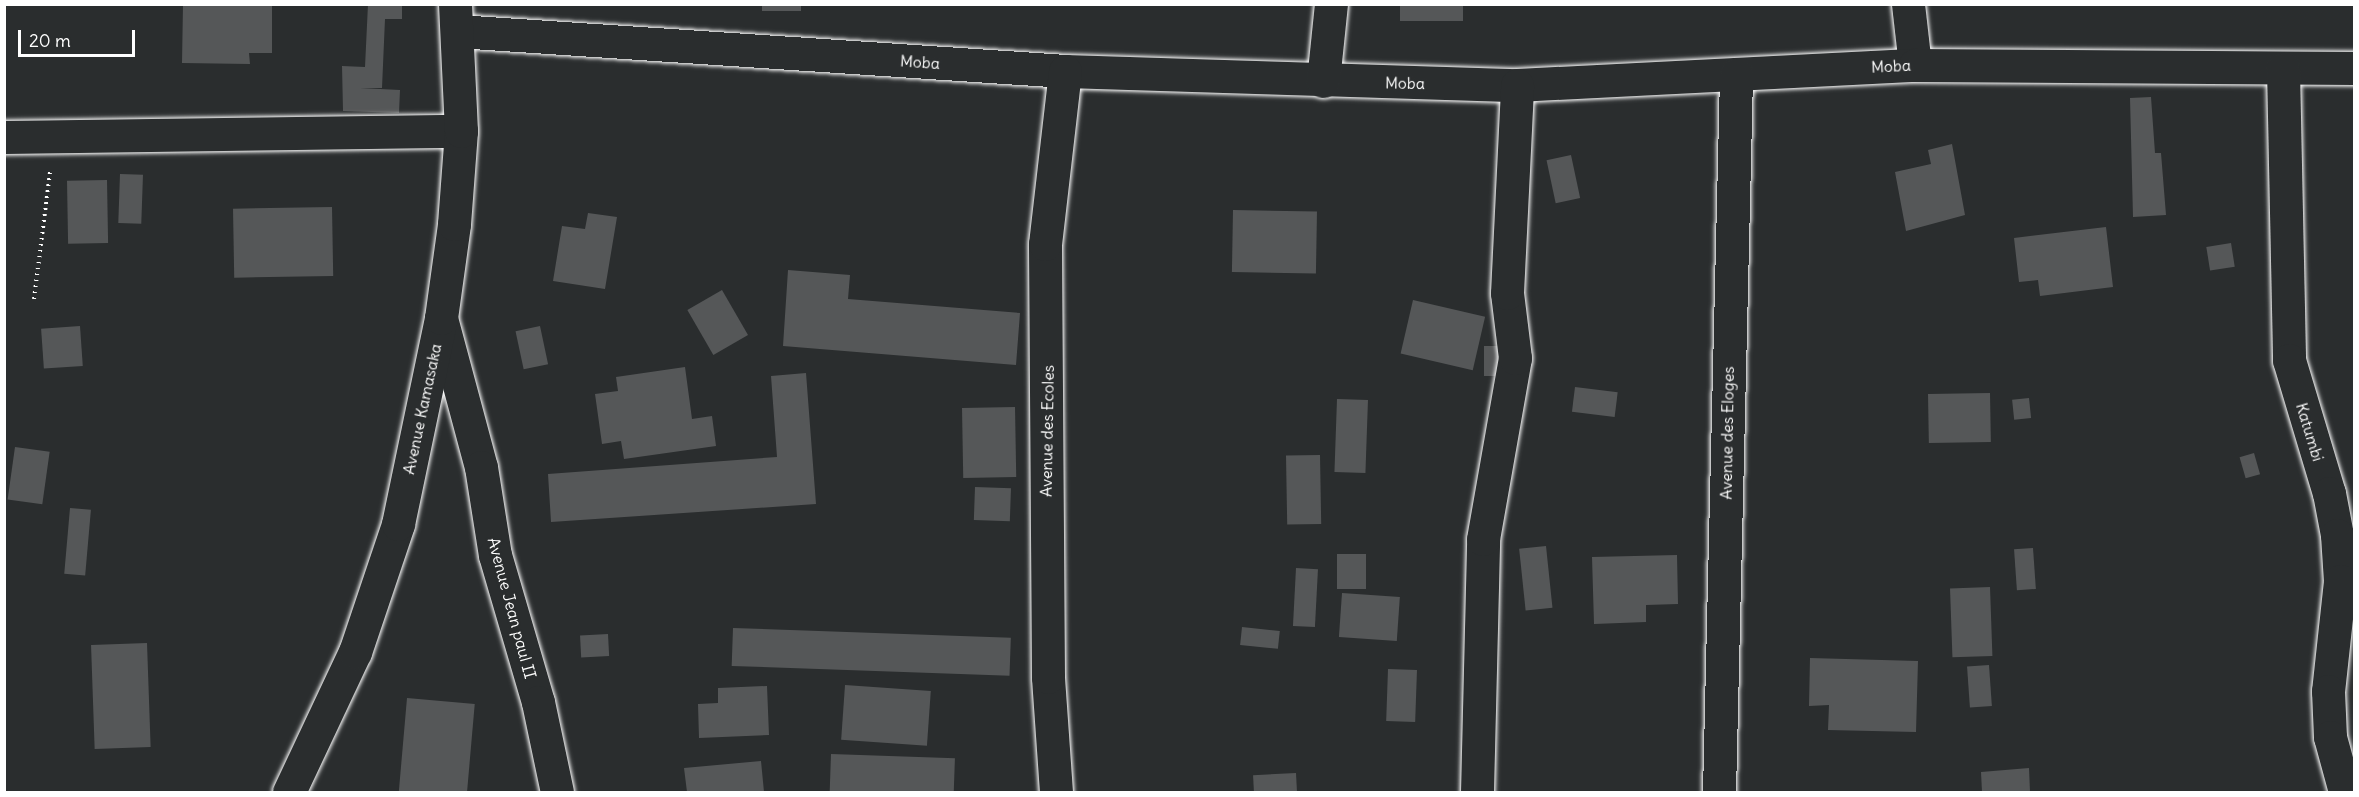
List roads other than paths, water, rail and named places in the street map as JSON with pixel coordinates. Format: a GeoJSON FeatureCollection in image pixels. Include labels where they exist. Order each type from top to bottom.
{"type":"FeatureCollection","features":[{"type":"Feature","properties":{"kind":"street"},"geometry":{"type":"LineString","coordinates":[[1323,81],[1331,4]]}},
{"type":"Feature","properties":{"kind":"street"},"geometry":{"type":"LineString","coordinates":[[1908,4],[1915,65]]}},
{"type":"Feature","properties":{"kind":"street","name":"Moba"},"geometry":{"type":"LineString","coordinates":[[456,18],[1065,71],[1323,81],[1517,86],[1915,65],[2355,68]]}},
{"type":"Feature","properties":{"kind":"street","name":"Avenue Kamasaka"},"geometry":{"type":"LineString","coordinates":[[289,792],[355,652],[398,524],[441,318],[454,224],[460,131],[456,18]]}},
{"type":"Feature","properties":{"kind":"street","name":"Katumbi"},"geometry":{"type":"LineString","coordinates":[[2283,69],[2289,360],[2329,493],[2337,535],[2340,581],[2328,703],[2330,737],[2344,792]]}},
{"type":"Feature","properties":{"kind":"street","name":"Avenue des Ecoles"},"geometry":{"type":"LineString","coordinates":[[1056,792],[1048,677],[1045,244],[1065,71]]}},
{"type":"Feature","properties":{"kind":"street","name":"Avenue des Eloges"},"geometry":{"type":"LineString","coordinates":[[1719,792],[1736,74]]}},
{"type":"Feature","properties":{"kind":"street"},"geometry":{"type":"LineString","coordinates":[[1477,792],[1483,539],[1515,358],[1507,292],[1517,86]]}},
{"type":"Feature","properties":{"kind":"street"},"geometry":{"type":"LineString","coordinates":[[4,137],[460,131]]}},
{"type":"Feature","properties":{"kind":"street","name":"Avenue Jean paul II"},"geometry":{"type":"LineString","coordinates":[[441,318],[481,467],[495,555],[538,702],[557,792]]}}]}
